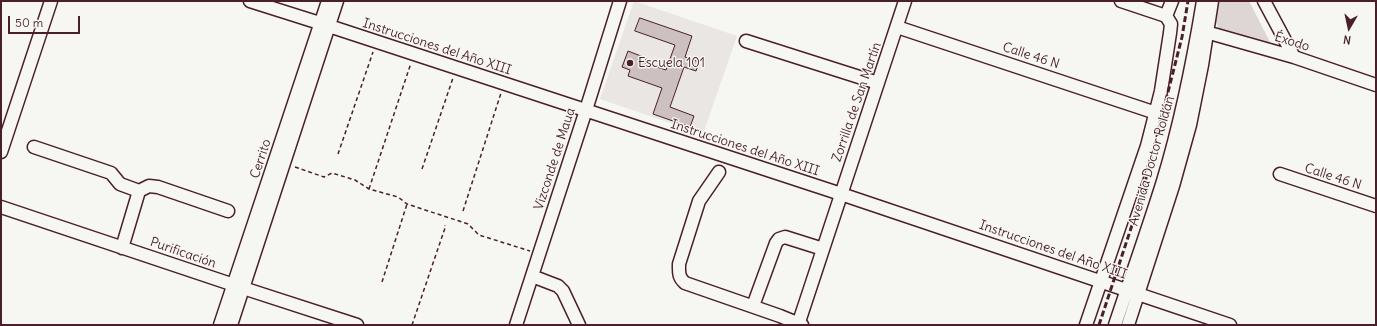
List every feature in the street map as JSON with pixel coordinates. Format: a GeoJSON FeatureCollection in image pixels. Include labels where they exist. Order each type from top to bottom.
{"type":"FeatureCollection","features":[{"type":"Feature","properties":{"kind":"street"},"geometry":{"type":"LineString","coordinates":[[1,152],[5,129],[51,1]]}},
{"type":"Feature","properties":{"kind":"street","name":"Instrucciones del Año XIII"},"geometry":{"type":"LineString","coordinates":[[250,1],[325,24],[841,194],[1230,325]]}},
{"type":"Feature","properties":{"kind":"street","name":"Cerrito"},"geometry":{"type":"LineString","coordinates":[[220,325],[238,287],[283,164],[325,24],[328,1]]}},
{"type":"Feature","properties":{"kind":"street","name":"Cerrito"},"geometry":{"type":"LineString","coordinates":[[231,325],[238,287],[325,24],[337,1]]}},
{"type":"Feature","properties":{"kind":"street","name":"Vizconde de Maua"},"geometry":{"type":"LineString","coordinates":[[516,325],[620,1]]}},
{"type":"Feature","properties":{"kind":"street","name":"Zorrilla de San Martín"},"geometry":{"type":"LineString","coordinates":[[800,325],[823,249],[905,1]]}},
{"type":"Feature","properties":{"kind":"street"},"geometry":{"type":"LineString","coordinates":[[1121,1],[1166,16],[1172,1]]}},
{"type":"Feature","properties":{"kind":"street","name":"Avenida Doctor Roldán"},"geometry":{"type":"LineString","coordinates":[[1202,1],[1203,31]]}},
{"type":"Feature","properties":{"kind":"street","name":"Avenida Doctor Roldán"},"geometry":{"type":"LineString","coordinates":[[1128,325],[1132,292],[1163,180],[1193,62],[1212,1]]}},
{"type":"Feature","properties":{"kind":"street"},"geometry":{"type":"LineString","coordinates":[[1264,1],[1294,58]]}},
{"type":"Feature","properties":{"kind":"street","name":"Avenida Doctor Roldán"},"geometry":{"type":"LineString","coordinates":[[1086,325],[1147,146],[1156,113],[1170,34],[1171,24],[1166,16]]}},
{"type":"Feature","properties":{"kind":"street","name":"Calle 46 N"},"geometry":{"type":"LineString","coordinates":[[897,27],[1156,113]]}},
{"type":"Feature","properties":{"kind":"street","name":"Éxodo"},"geometry":{"type":"LineString","coordinates":[[1203,31],[1294,58],[1376,85]]}},
{"type":"Feature","properties":{"kind":"street"},"geometry":{"type":"LineString","coordinates":[[746,41],[878,83]]}},
{"type":"Feature","properties":{"kind":"street"},"geometry":{"type":"LineString","coordinates":[[34,147],[111,173],[120,184],[140,191]]}},
{"type":"Feature","properties":{"kind":"street"},"geometry":{"type":"LineString","coordinates":[[719,172],[699,201],[679,264],[679,275],[681,280],[800,325]]}},
{"type":"Feature","properties":{"kind":"street","name":"Calle 46 N"},"geometry":{"type":"LineString","coordinates":[[1280,174],[1376,206]]}},
{"type":"Feature","properties":{"kind":"street"},"geometry":{"type":"LineString","coordinates":[[122,248],[140,191],[148,186],[158,187],[228,211]]}},
{"type":"Feature","properties":{"kind":"street","name":"Purificación"},"geometry":{"type":"LineString","coordinates":[[1,207],[238,287],[357,325]]}},
{"type":"Feature","properties":{"kind":"street"},"geometry":{"type":"LineString","coordinates":[[753,306],[776,242],[779,239],[785,237],[823,249]]}},
{"type":"Feature","properties":{"kind":"street"},"geometry":{"type":"LineString","coordinates":[[532,276],[558,286],[563,291],[579,325]]}},
{"type":"Feature","properties":{"kind":"street","name":"Avenida Doctor Roldán"},"geometry":{"type":"LineString","coordinates":[[1115,325],[1132,292]]}},
{"type":"Feature","properties":{"kind":"path"},"geometry":{"type":"LineString","coordinates":[[338,154],[377,42]]}},
{"type":"Feature","properties":{"kind":"path"},"geometry":{"type":"LineString","coordinates":[[369,189],[414,54]]}},
{"type":"Feature","properties":{"kind":"path"},"geometry":{"type":"LineString","coordinates":[[422,169],[457,68]]}},
{"type":"Feature","properties":{"kind":"path"},"geometry":{"type":"LineString","coordinates":[[463,211],[504,84]]}},
{"type":"Feature","properties":{"kind":"path"},"geometry":{"type":"LineString","coordinates":[[283,164],[324,177],[332,173],[355,180],[369,189],[398,196],[407,204],[468,224],[479,235],[539,254]]}},
{"type":"Feature","properties":{"kind":"path"},"geometry":{"type":"LineString","coordinates":[[382,282],[407,204]]}},
{"type":"Feature","properties":{"kind":"path"},"geometry":{"type":"LineString","coordinates":[[412,325],[445,225]]}},
{"type":"Feature","properties":{"kind":"shaded area"},"geometry":{"type":"Polygon","coordinates":[[[634,1],[737,36],[703,134],[600,99],[634,1]]]}},
{"type":"Feature","properties":{"kind":"shaded area"},"geometry":{"type":"Polygon","coordinates":[[[1219,1],[1249,1],[1271,44],[1219,29],[1215,20],[1219,1]]]}},
{"type":"Feature","properties":{"kind":"building"},"geometry":{"type":"Polygon","coordinates":[[[640,18],[692,36],[685,57],[699,62],[696,71],[684,67],[670,107],[694,116],[690,127],[653,114],[662,88],[628,76],[630,70],[622,67],[628,51],[646,58],[645,63],[666,70],[675,45],[635,31],[640,18]]]}},
{"type":"Feature","properties":{"kind":"railway"},"geometry":{"type":"LineString","coordinates":[[1099,325],[1141,198],[1182,37],[1188,1]]}},
{"type":"Feature","properties":{"kind":"place","name":"Escuela 101"},"geometry":{"type":"Point","coordinates":[630,63]}}]}
